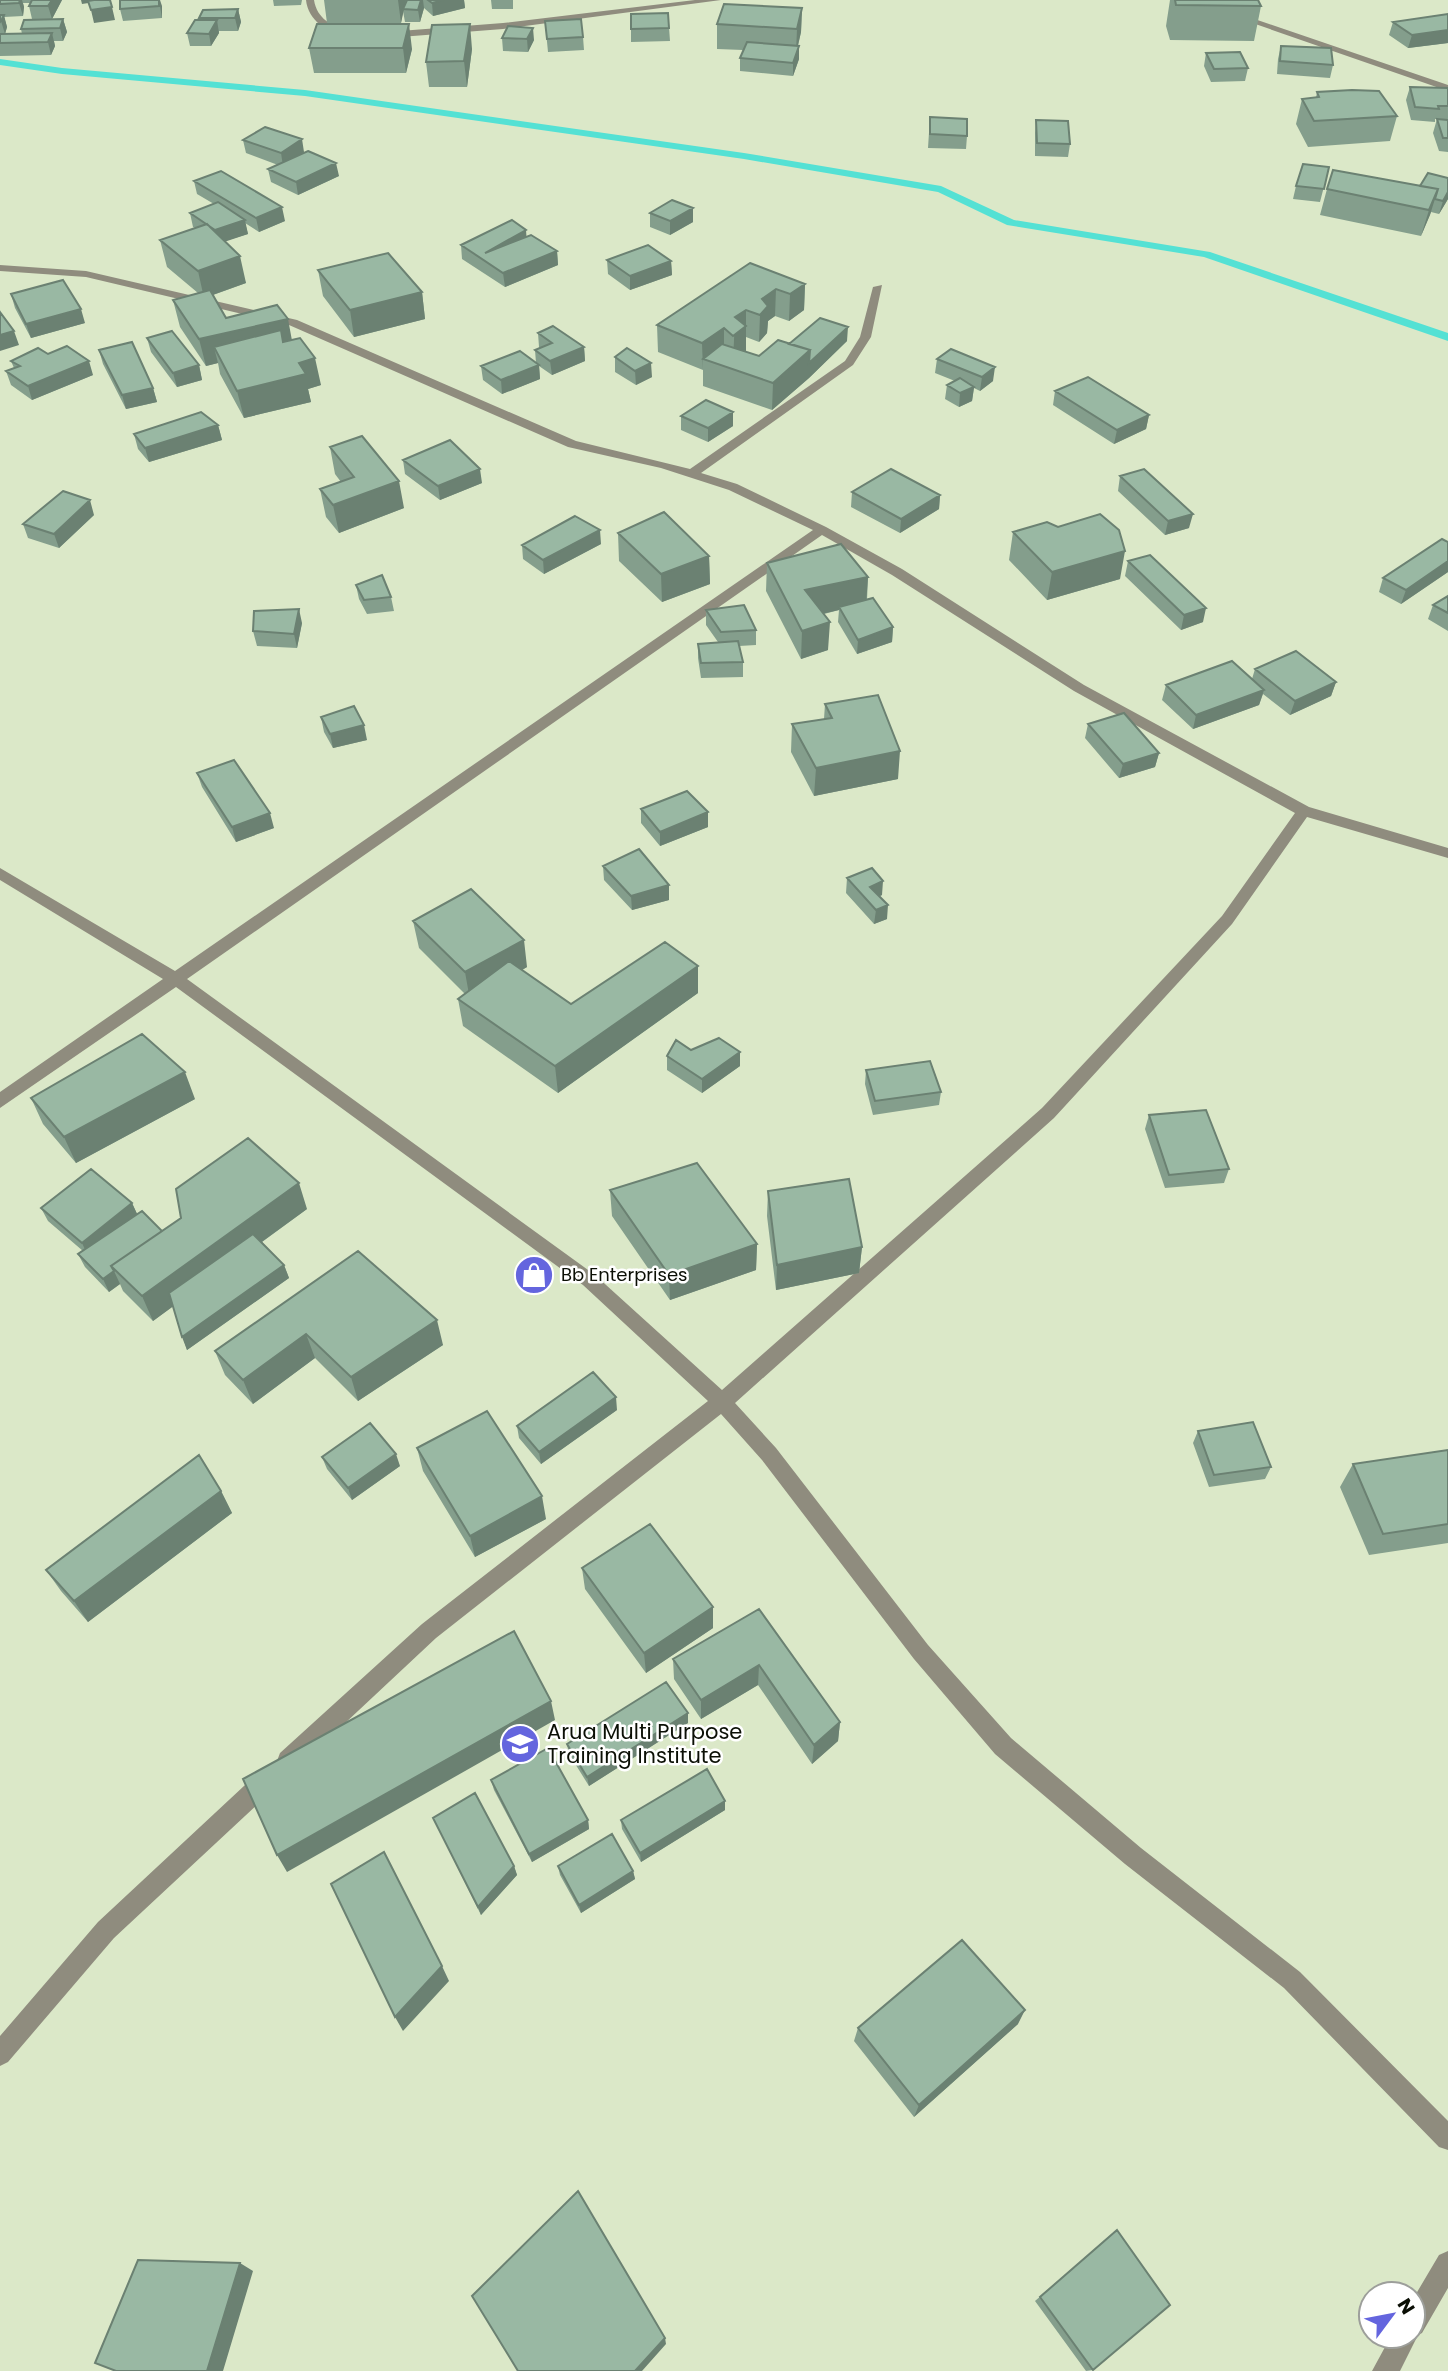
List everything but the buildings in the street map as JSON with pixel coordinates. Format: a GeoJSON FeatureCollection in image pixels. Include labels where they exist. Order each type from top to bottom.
{"type":"FeatureCollection","features":[{"type":"Feature","properties":{"kind":"street"},"geometry":{"type":"LineString","coordinates":[[310,0],[317,19],[331,29],[356,35]]}},
{"type":"Feature","properties":{"kind":"street"},"geometry":{"type":"LineString","coordinates":[[382,35],[503,26],[718,0]]}},
{"type":"Feature","properties":{"kind":"street"},"geometry":{"type":"LineString","coordinates":[[1190,0],[1448,88]]}},
{"type":"Feature","properties":{"kind":"street"},"geometry":{"type":"LineString","coordinates":[[0,268],[86,274],[293,323],[572,444],[733,487],[822,530],[897,572],[1079,688],[1304,811],[1448,853]]}},
{"type":"Feature","properties":{"kind":"street"},"geometry":{"type":"LineString","coordinates":[[691,474],[849,363],[862,350],[867,338],[878,287]]}},
{"type":"Feature","properties":{"kind":"street"},"geometry":{"type":"LineString","coordinates":[[0,1101],[822,530]]}},
{"type":"Feature","properties":{"kind":"street"},"geometry":{"type":"LineString","coordinates":[[0,2054],[106,1930],[429,1631],[722,1402],[1048,1112],[1227,920],[1304,811]]}},
{"type":"Feature","properties":{"kind":"street"},"geometry":{"type":"LineString","coordinates":[[0,873],[177,980],[589,1280],[722,1402],[769,1454],[921,1652],[1003,1746],[1133,1856],[1292,1980],[1448,2138]]}},
{"type":"Feature","properties":{"kind":"street"},"geometry":{"type":"LineString","coordinates":[[1427,2300],[1448,2264]]}},
{"type":"Feature","properties":{"kind":"street"},"geometry":{"type":"LineString","coordinates":[[1385,2371],[1398,2350]]}},
{"type":"Feature","properties":{"kind":"waterway"},"geometry":{"type":"LineString","coordinates":[[0,62],[62,71],[305,93],[744,156],[941,189],[1011,223],[1206,254],[1448,337]]}},
{"type":"Feature","properties":{"kind":"place","name":"Bb Enterprises"},"geometry":{"type":"Point","coordinates":[534,1275]}},
{"type":"Feature","properties":{"kind":"place","name":"Arua Multi Purpose Training Institute"},"geometry":{"type":"Point","coordinates":[520,1744]}}]}
